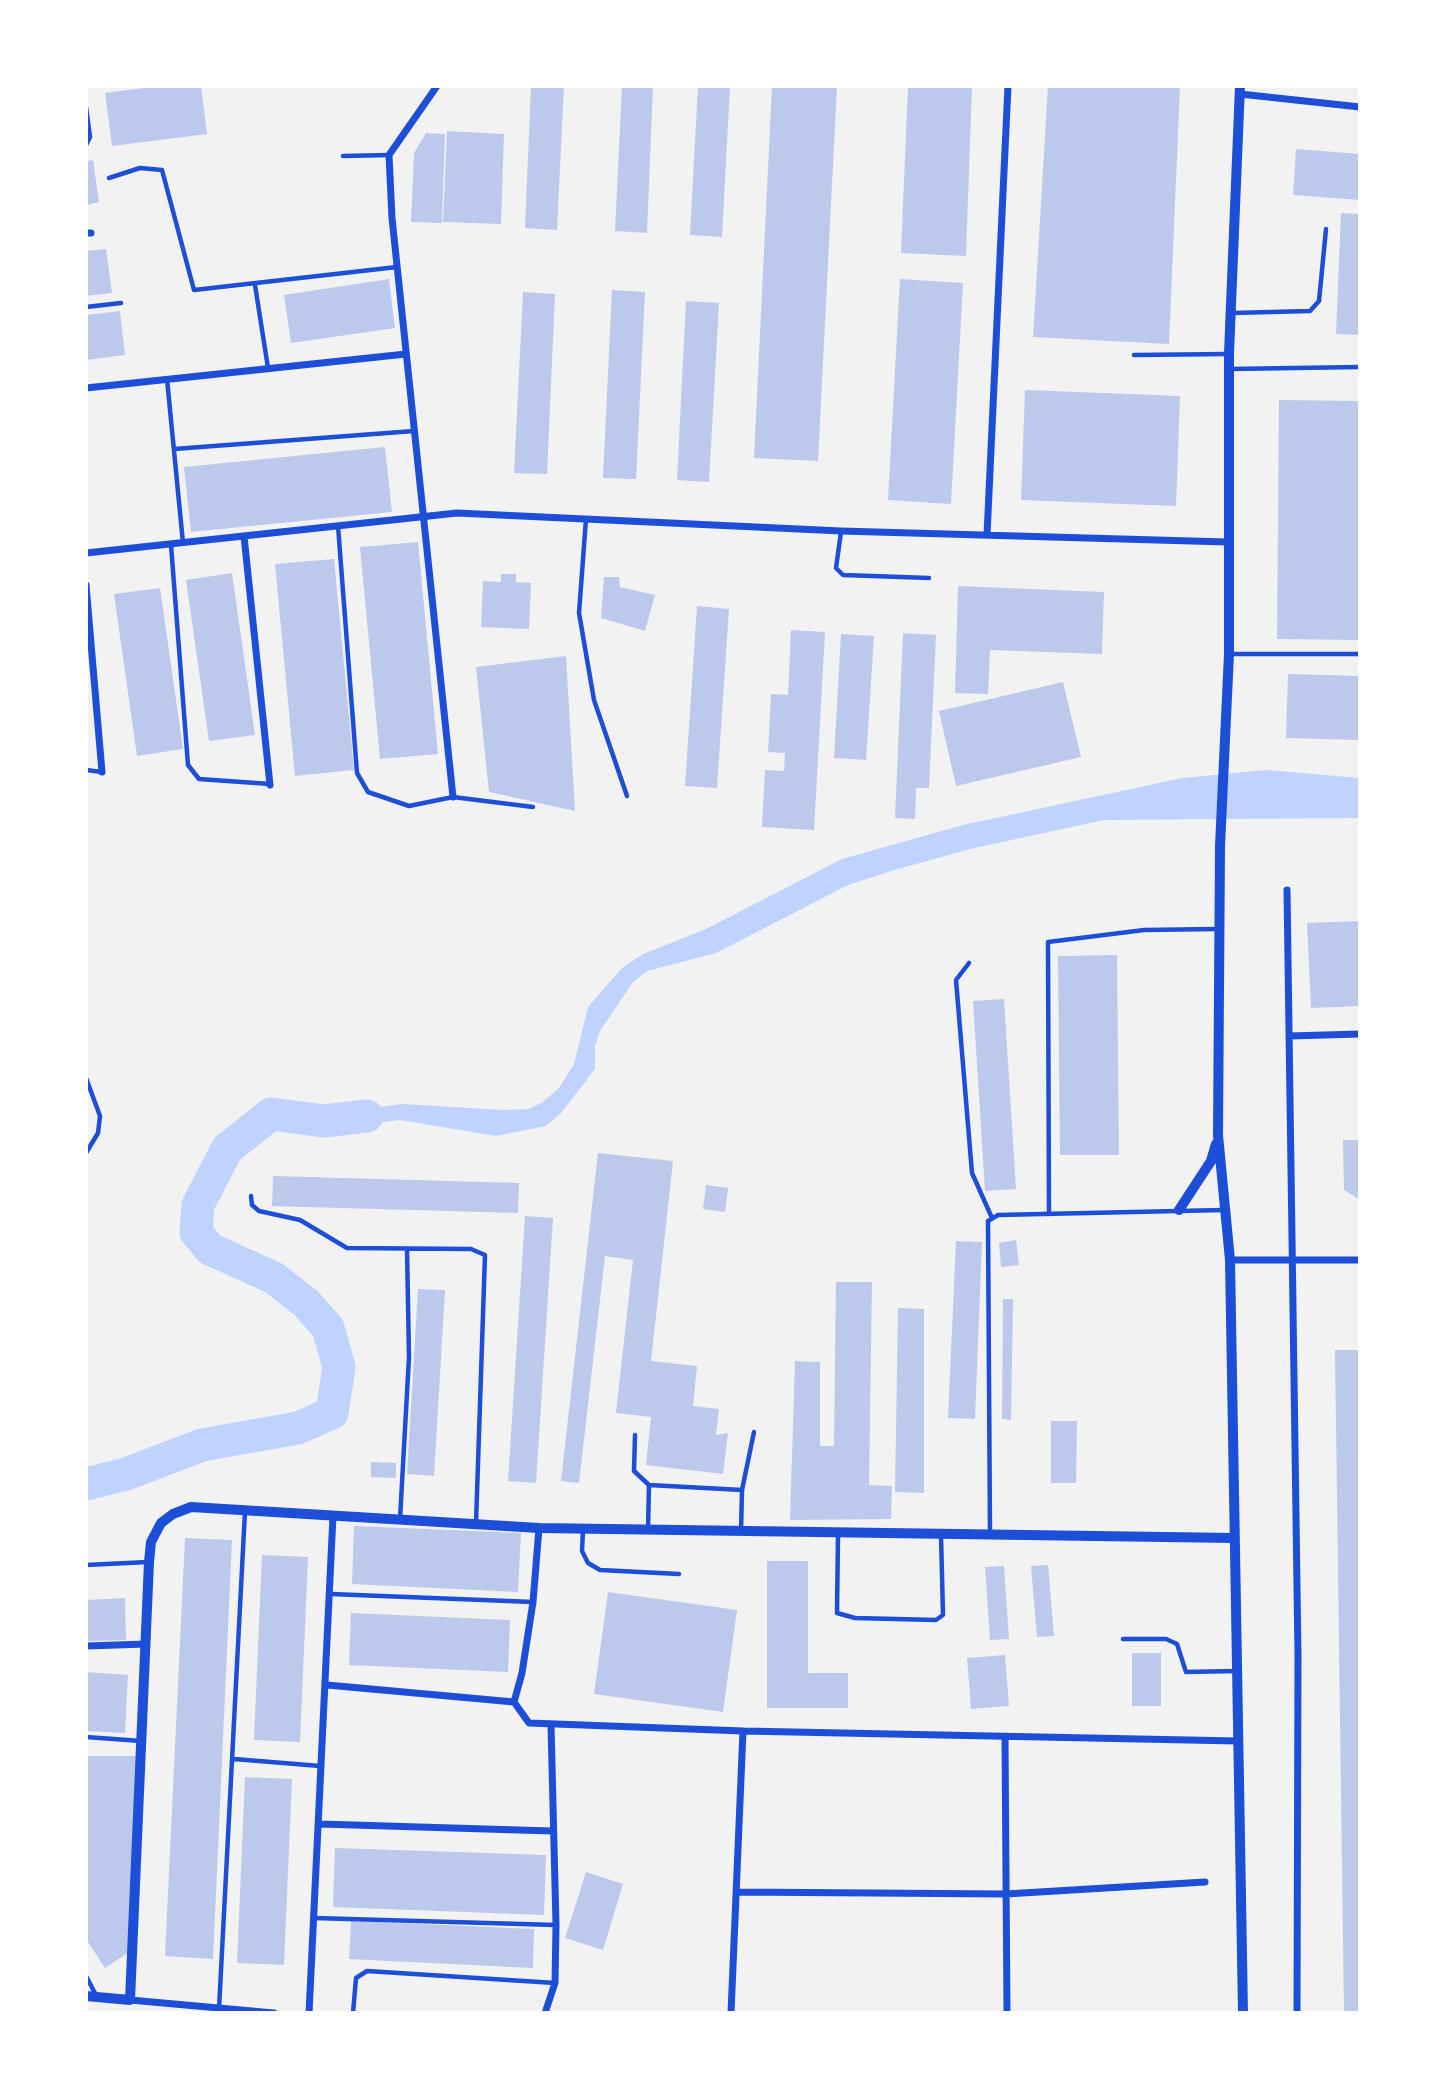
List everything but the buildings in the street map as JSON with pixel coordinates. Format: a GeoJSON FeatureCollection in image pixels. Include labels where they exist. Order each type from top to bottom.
{"type":"FeatureCollection","features":[{"type":"Feature","properties":{"kind":"street"},"geometry":{"type":"LineString","coordinates":[[437,86],[388,155],[397,267],[453,797]]}},
{"type":"Feature","properties":{"kind":"street"},"geometry":{"type":"LineString","coordinates":[[987,535],[1008,86]]}},
{"type":"Feature","properties":{"kind":"street"},"geometry":{"type":"LineString","coordinates":[[1243,2013],[1230,1260],[1218,1135],[1218,929],[1229,654],[1229,354],[1240,90],[1360,107]]}},
{"type":"Feature","properties":{"kind":"street"},"geometry":{"type":"LineString","coordinates":[[86,388],[406,354]]}},
{"type":"Feature","properties":{"kind":"street"},"geometry":{"type":"LineString","coordinates":[[86,553],[457,513],[841,531],[1227,542]]}},
{"type":"Feature","properties":{"kind":"street"},"geometry":{"type":"LineString","coordinates":[[244,536],[271,785]]}},
{"type":"Feature","properties":{"kind":"street"},"geometry":{"type":"LineString","coordinates":[[86,585],[102,772]]}},
{"type":"Feature","properties":{"kind":"street"},"geometry":{"type":"LineString","coordinates":[[1287,890],[1290,1259],[1298,1656],[1297,2013]]}},
{"type":"Feature","properties":{"kind":"street"},"geometry":{"type":"LineString","coordinates":[[1289,1036],[1360,1034]]}},
{"type":"Feature","properties":{"kind":"street"},"geometry":{"type":"LineString","coordinates":[[1179,1210],[1211,1161],[1218,1135]]}},
{"type":"Feature","properties":{"kind":"street"},"geometry":{"type":"LineString","coordinates":[[1230,1260],[1360,1260]]}},
{"type":"Feature","properties":{"kind":"street"},"geometry":{"type":"LineString","coordinates":[[130,2000],[151,1542],[161,1523],[191,1507],[539,1528],[1234,1538]]}},
{"type":"Feature","properties":{"kind":"street"},"geometry":{"type":"LineString","coordinates":[[309,2013],[327,1685],[333,1516]]}},
{"type":"Feature","properties":{"kind":"street"},"geometry":{"type":"LineString","coordinates":[[514,1702],[522,1672],[533,1602],[539,1528]]}},
{"type":"Feature","properties":{"kind":"street"},"geometry":{"type":"LineString","coordinates":[[86,1647],[146,1644]]}},
{"type":"Feature","properties":{"kind":"street"},"geometry":{"type":"LineString","coordinates":[[327,1685],[514,1702],[529,1723],[551,1725],[1238,1741]]}},
{"type":"Feature","properties":{"kind":"street"},"geometry":{"type":"LineString","coordinates":[[545,2013],[555,1983],[551,1725]]}},
{"type":"Feature","properties":{"kind":"street"},"geometry":{"type":"LineString","coordinates":[[732,2013],[743,1731]]}},
{"type":"Feature","properties":{"kind":"street"},"geometry":{"type":"LineString","coordinates":[[1005,1737],[1007,2013]]}},
{"type":"Feature","properties":{"kind":"street"},"geometry":{"type":"LineString","coordinates":[[320,1824],[552,1831]]}},
{"type":"Feature","properties":{"kind":"street"},"geometry":{"type":"LineString","coordinates":[[737,1892],[1006,1894],[1205,1882]]}},
{"type":"Feature","properties":{"kind":"street"},"geometry":{"type":"LineString","coordinates":[[86,1996],[274,2013]]}},
{"type":"Feature","properties":{"kind":"lane"},"geometry":{"type":"LineString","coordinates":[[86,107],[90,137],[86,145]]}},
{"type":"Feature","properties":{"kind":"lane"},"geometry":{"type":"LineString","coordinates":[[343,156],[388,155]]}},
{"type":"Feature","properties":{"kind":"lane"},"geometry":{"type":"LineString","coordinates":[[109,178],[140,168],[162,170],[194,290],[397,267]]}},
{"type":"Feature","properties":{"kind":"lane"},"geometry":{"type":"LineString","coordinates":[[1231,313],[1310,311],[1319,300],[1326,229]]}},
{"type":"Feature","properties":{"kind":"lane"},"geometry":{"type":"LineString","coordinates":[[255,285],[268,368]]}},
{"type":"Feature","properties":{"kind":"lane"},"geometry":{"type":"LineString","coordinates":[[86,307],[121,303]]}},
{"type":"Feature","properties":{"kind":"lane"},"geometry":{"type":"LineString","coordinates":[[1134,355],[1229,354]]}},
{"type":"Feature","properties":{"kind":"lane"},"geometry":{"type":"LineString","coordinates":[[1229,369],[1360,367]]}},
{"type":"Feature","properties":{"kind":"lane"},"geometry":{"type":"LineString","coordinates":[[167,378],[183,543]]}},
{"type":"Feature","properties":{"kind":"lane"},"geometry":{"type":"LineString","coordinates":[[174,449],[414,430]]}},
{"type":"Feature","properties":{"kind":"lane"},"geometry":{"type":"LineString","coordinates":[[586,519],[579,613],[594,701],[627,796]]}},
{"type":"Feature","properties":{"kind":"lane"},"geometry":{"type":"LineString","coordinates":[[338,526],[357,773],[368,792],[409,806],[453,797],[533,807]]}},
{"type":"Feature","properties":{"kind":"lane"},"geometry":{"type":"LineString","coordinates":[[841,531],[835,568],[843,575],[929,578]]}},
{"type":"Feature","properties":{"kind":"lane"},"geometry":{"type":"LineString","coordinates":[[170,544],[188,765],[199,779],[271,785]]}},
{"type":"Feature","properties":{"kind":"lane"},"geometry":{"type":"LineString","coordinates":[[1229,654],[1360,654]]}},
{"type":"Feature","properties":{"kind":"lane"},"geometry":{"type":"LineString","coordinates":[[86,770],[102,772]]}},
{"type":"Feature","properties":{"kind":"lane"},"geometry":{"type":"LineString","coordinates":[[1049,1214],[1048,942],[1144,930],[1218,929]]}},
{"type":"Feature","properties":{"kind":"lane"},"geometry":{"type":"LineString","coordinates":[[969,963],[956,979],[972,1173],[992,1217]]}},
{"type":"Feature","properties":{"kind":"lane"},"geometry":{"type":"LineString","coordinates":[[86,1078],[100,1116],[98,1133],[86,1153]]}},
{"type":"Feature","properties":{"kind":"lane"},"geometry":{"type":"LineString","coordinates":[[251,1196],[251,1205],[259,1211],[300,1220],[347,1248],[471,1249],[485,1255],[476,1524]]}},
{"type":"Feature","properties":{"kind":"lane"},"geometry":{"type":"LineString","coordinates":[[992,1217],[1224,1210]]}},
{"type":"Feature","properties":{"kind":"lane"},"geometry":{"type":"LineString","coordinates":[[990,1535],[986,1229],[992,1217]]}},
{"type":"Feature","properties":{"kind":"lane"},"geometry":{"type":"LineString","coordinates":[[400,1520],[409,1357],[407,1249]]}},
{"type":"Feature","properties":{"kind":"lane"},"geometry":{"type":"LineString","coordinates":[[741,1531],[742,1490],[754,1432]]}},
{"type":"Feature","properties":{"kind":"lane"},"geometry":{"type":"LineString","coordinates":[[635,1435],[634,1471],[649,1486],[742,1490]]}},
{"type":"Feature","properties":{"kind":"lane"},"geometry":{"type":"LineString","coordinates":[[648,1530],[649,1486]]}},
{"type":"Feature","properties":{"kind":"lane"},"geometry":{"type":"LineString","coordinates":[[219,2010],[245,1510]]}},
{"type":"Feature","properties":{"kind":"lane"},"geometry":{"type":"LineString","coordinates":[[583,1529],[582,1551],[588,1563],[600,1570],[679,1574]]}},
{"type":"Feature","properties":{"kind":"lane"},"geometry":{"type":"LineString","coordinates":[[838,1533],[837,1612],[855,1618],[923,1620],[936,1620],[943,1615],[941,1534]]}},
{"type":"Feature","properties":{"kind":"lane"},"geometry":{"type":"LineString","coordinates":[[86,1565],[149,1562]]}},
{"type":"Feature","properties":{"kind":"lane"},"geometry":{"type":"LineString","coordinates":[[331,1594],[533,1602]]}},
{"type":"Feature","properties":{"kind":"lane"},"geometry":{"type":"LineString","coordinates":[[1123,1639],[1166,1639],[1177,1644],[1186,1672],[1238,1671]]}},
{"type":"Feature","properties":{"kind":"lane"},"geometry":{"type":"LineString","coordinates":[[86,1737],[142,1741]]}},
{"type":"Feature","properties":{"kind":"lane"},"geometry":{"type":"LineString","coordinates":[[234,1759],[323,1766]]}},
{"type":"Feature","properties":{"kind":"lane"},"geometry":{"type":"LineString","coordinates":[[314,1918],[556,1925]]}},
{"type":"Feature","properties":{"kind":"lane"},"geometry":{"type":"LineString","coordinates":[[353,2013],[356,1978],[367,1971],[555,1983]]}},
{"type":"Feature","properties":{"kind":"lane"},"geometry":{"type":"LineString","coordinates":[[86,1976],[97,1998]]}},
{"type":"Feature","properties":{"kind":"water"},"geometry":{"type":"Polygon","coordinates":[[[1266,770],[1360,778],[1360,818],[1104,820],[970,849],[891,871],[848,885],[716,953],[647,971],[633,982],[600,1031],[595,1046],[595,1069],[562,1112],[546,1126],[496,1136],[400,1120],[346,1126],[324,1121],[345,1112],[402,1104],[505,1110],[529,1109],[543,1102],[559,1088],[574,1064],[588,1007],[622,968],[643,954],[706,929],[842,859],[963,825],[1182,778],[1266,770]]]}},
{"type":"Feature","properties":{"kind":"waterway"},"geometry":{"type":"LineString","coordinates":[[86,1484],[126,1474],[202,1445],[298,1428],[332,1413],[339,1367],[328,1328],[306,1303],[274,1278],[210,1249],[196,1232],[198,1205],[227,1149],[271,1114],[324,1121],[367,1116]]}}]}
